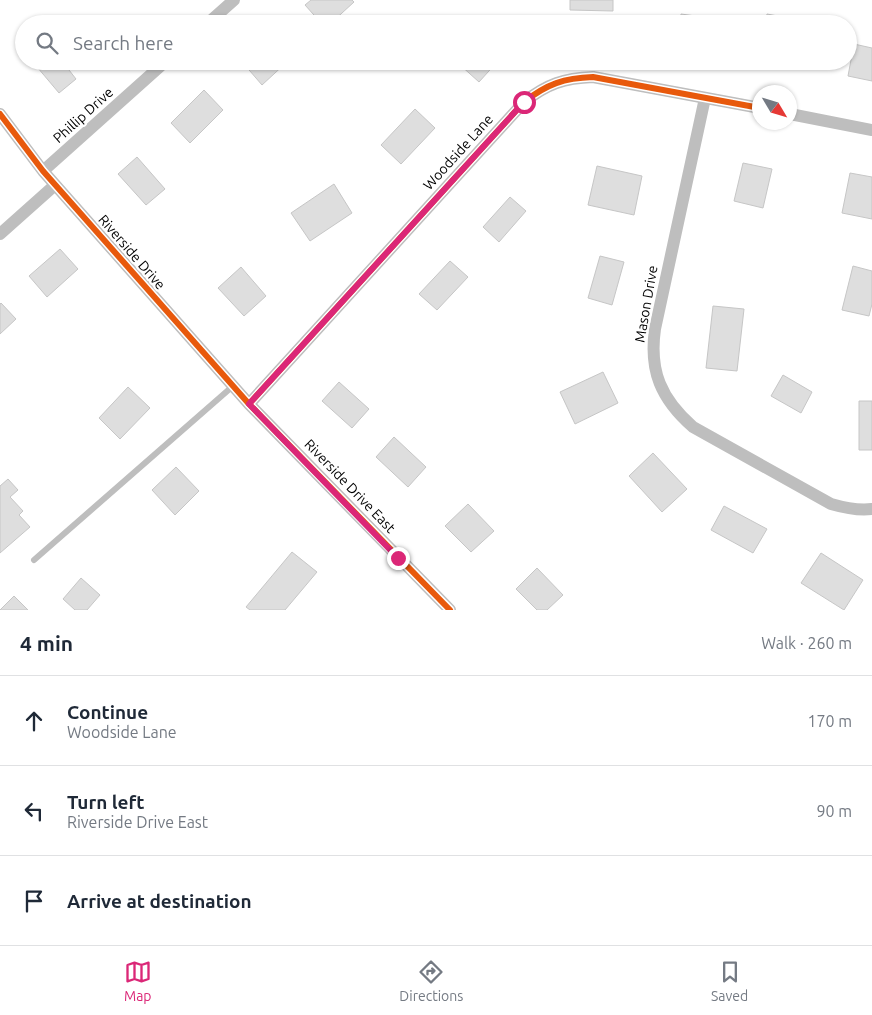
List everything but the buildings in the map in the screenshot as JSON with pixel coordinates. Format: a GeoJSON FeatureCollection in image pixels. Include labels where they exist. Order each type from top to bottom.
{"type":"FeatureCollection","features":[{"type":"Feature","properties":{"kind":"street"},"geometry":{"type":"LineString","coordinates":[[217,15],[234,0]]}},
{"type":"Feature","properties":{"kind":"street","name":"Phillip Drive"},"geometry":{"type":"LineString","coordinates":[[43,171],[156,70]]}},
{"type":"Feature","properties":{"kind":"street","name":"Woodside Lane"},"geometry":{"type":"LineString","coordinates":[[249,404],[524,102],[538,90],[574,77],[593,77],[752,107]]}},
{"type":"Feature","properties":{"kind":"street","name":"Mason Drive"},"geometry":{"type":"LineString","coordinates":[[705,98],[655,329],[653,361],[658,381],[666,399],[679,415],[693,427],[831,504],[847,509],[864,510],[872,508]]}},
{"type":"Feature","properties":{"kind":"street","name":"Riverside Drive"},"geometry":{"type":"LineString","coordinates":[[0,114],[55,185],[249,404]]}},
{"type":"Feature","properties":{"kind":"street"},"geometry":{"type":"LineString","coordinates":[[797,115],[872,130]]}},
{"type":"Feature","properties":{"kind":"street"},"geometry":{"type":"LineString","coordinates":[[0,234],[55,185]]}},
{"type":"Feature","properties":{"kind":"street","name":"Riverside Drive East"},"geometry":{"type":"LineString","coordinates":[[249,404],[450,610]]}},
{"type":"Feature","properties":{"kind":"lane"},"geometry":{"type":"LineString","coordinates":[[34,560],[233,386]]}},
{"type":"Feature","properties":{"kind":"cycle path"},"geometry":{"type":"LineString","coordinates":[[249,404],[524,102],[548,86],[573,79],[593,77],[752,107]]}},
{"type":"Feature","properties":{"kind":"cycle path"},"geometry":{"type":"LineString","coordinates":[[0,114],[43,171],[249,404],[450,610]]}},
{"type":"Feature","properties":{"kind":"route"},"geometry":{"type":"LineString","coordinates":[[398,558],[249,404],[524,102]]}}]}
